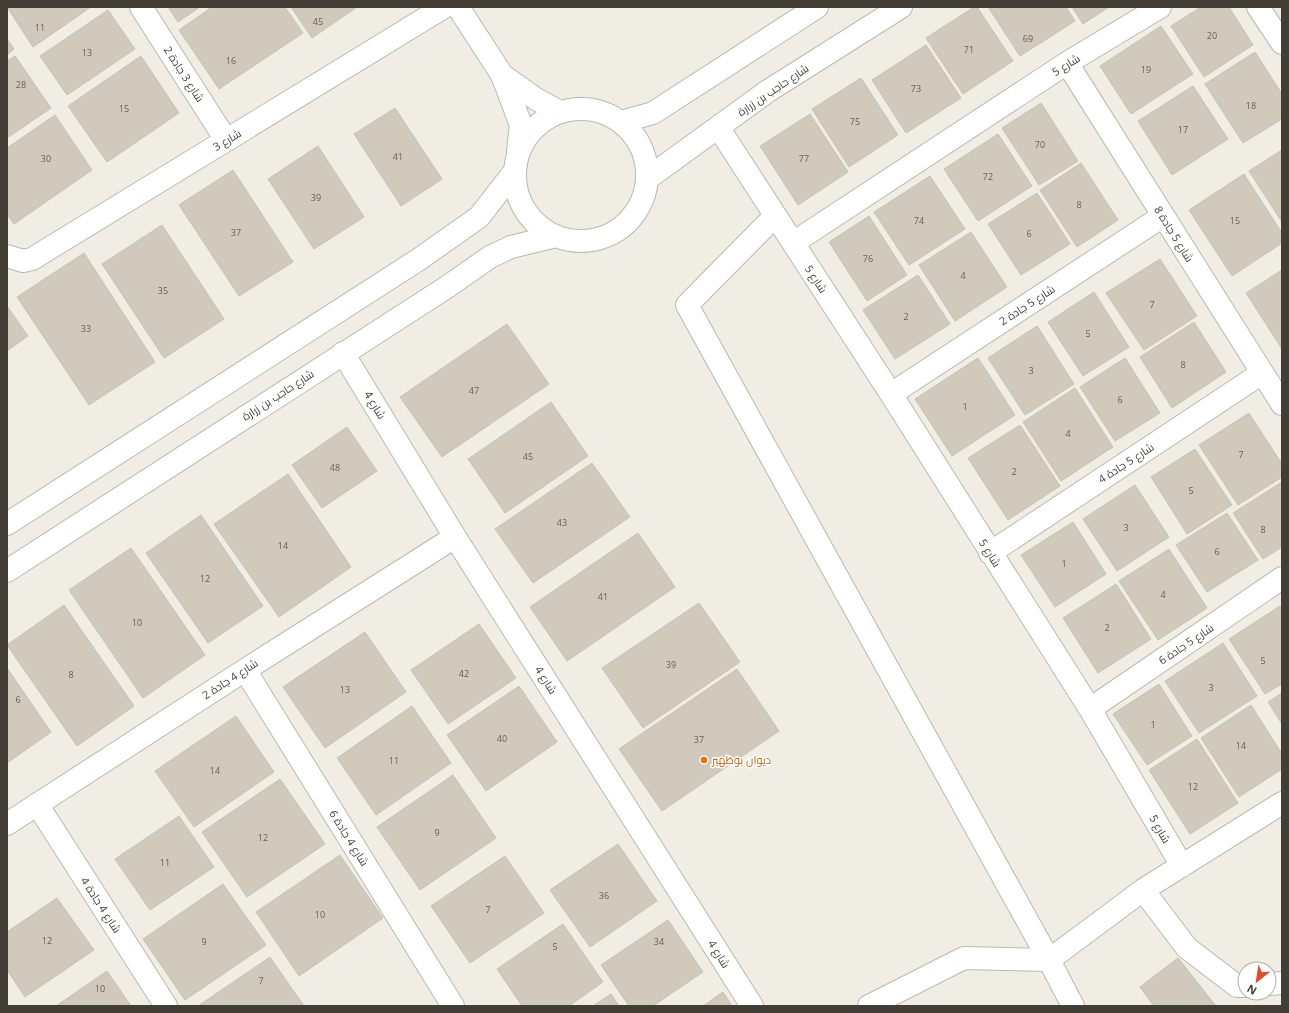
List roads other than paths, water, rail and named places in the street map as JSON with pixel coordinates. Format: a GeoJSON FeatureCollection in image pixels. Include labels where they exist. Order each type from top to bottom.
{"type":"FeatureCollection","features":[{"type":"Feature","properties":{"kind":"street","name":"شارع 3 جادة 2"},"geometry":{"type":"LineString","coordinates":[[141,7],[226,140]]}},
{"type":"Feature","properties":{"kind":"street","name":"شارع 3"},"geometry":{"type":"LineString","coordinates":[[7,256],[23,261],[32,259],[444,7]]}},
{"type":"Feature","properties":{"kind":"street"},"geometry":{"type":"LineString","coordinates":[[7,524],[418,260],[478,217],[516,164],[526,137],[541,122],[560,112],[581,109],[602,112],[621,122],[636,138],[645,157],[648,178],[643,199],[633,217],[617,231],[598,239],[576,241],[556,236],[538,226],[525,211],[517,192],[516,164],[521,125],[502,76],[458,7]]}},
{"type":"Feature","properties":{"kind":"street"},"geometry":{"type":"LineString","coordinates":[[621,122],[652,113],[817,7]]}},
{"type":"Feature","properties":{"kind":"street","name":"شارع حاجب بن زرارة"},"geometry":{"type":"LineString","coordinates":[[648,178],[768,91],[901,7]]}},
{"type":"Feature","properties":{"kind":"street","name":"شارع 5"},"geometry":{"type":"LineString","coordinates":[[793,243],[1067,64],[1160,7]]}},
{"type":"Feature","properties":{"kind":"street"},"geometry":{"type":"LineString","coordinates":[[1258,7],[1282,43]]}},
{"type":"Feature","properties":{"kind":"street","name":"شارع 5 جادة 8"},"geometry":{"type":"LineString","coordinates":[[1067,64],[1282,404]]}},
{"type":"Feature","properties":{"kind":"street"},"geometry":{"type":"LineString","coordinates":[[502,76],[536,100],[560,112]]}},
{"type":"Feature","properties":{"kind":"street","name":"شارع 5"},"geometry":{"type":"LineString","coordinates":[[718,127],[891,394],[990,553],[1090,709],[1182,866]]}},
{"type":"Feature","properties":{"kind":"street"},"geometry":{"type":"LineString","coordinates":[[775,216],[687,305],[1073,1006]]}},
{"type":"Feature","properties":{"kind":"street","name":"شارع 5 جادة 2"},"geometry":{"type":"LineString","coordinates":[[891,394],[1163,216]]}},
{"type":"Feature","properties":{"kind":"street","name":"شارع حاجب بن زرارة"},"geometry":{"type":"LineString","coordinates":[[7,571],[490,257],[511,247],[556,236]]}},
{"type":"Feature","properties":{"kind":"street","name":"شارع 4"},"geometry":{"type":"LineString","coordinates":[[343,353],[455,537],[752,1006]]}},
{"type":"Feature","properties":{"kind":"street","name":"شارع 5 جادة 4"},"geometry":{"type":"LineString","coordinates":[[990,553],[1262,373]]}},
{"type":"Feature","properties":{"kind":"street","name":"شارع 4 جادة 2"},"geometry":{"type":"LineString","coordinates":[[7,824],[245,670],[455,537]]}},
{"type":"Feature","properties":{"kind":"street","name":"شارع 5 جادة 6"},"geometry":{"type":"LineString","coordinates":[[1090,709],[1282,578]]}},
{"type":"Feature","properties":{"kind":"street","name":"شارع 4 جادة 6"},"geometry":{"type":"LineString","coordinates":[[245,670],[453,1006]]}},
{"type":"Feature","properties":{"kind":"street"},"geometry":{"type":"LineString","coordinates":[[870,1006],[964,958],[1049,960],[1143,890],[1282,803]]}},
{"type":"Feature","properties":{"kind":"street","name":"شارع 4 جادة 4"},"geometry":{"type":"LineString","coordinates":[[37,804],[166,1006]]}},
{"type":"Feature","properties":{"kind":"street"},"geometry":{"type":"LineString","coordinates":[[1143,890],[1187,948],[1237,986]]}},
{"type":"Feature","properties":{"kind":"place","name":"ديوان بوظهير"},"geometry":{"type":"Point","coordinates":[704,760]}}]}
